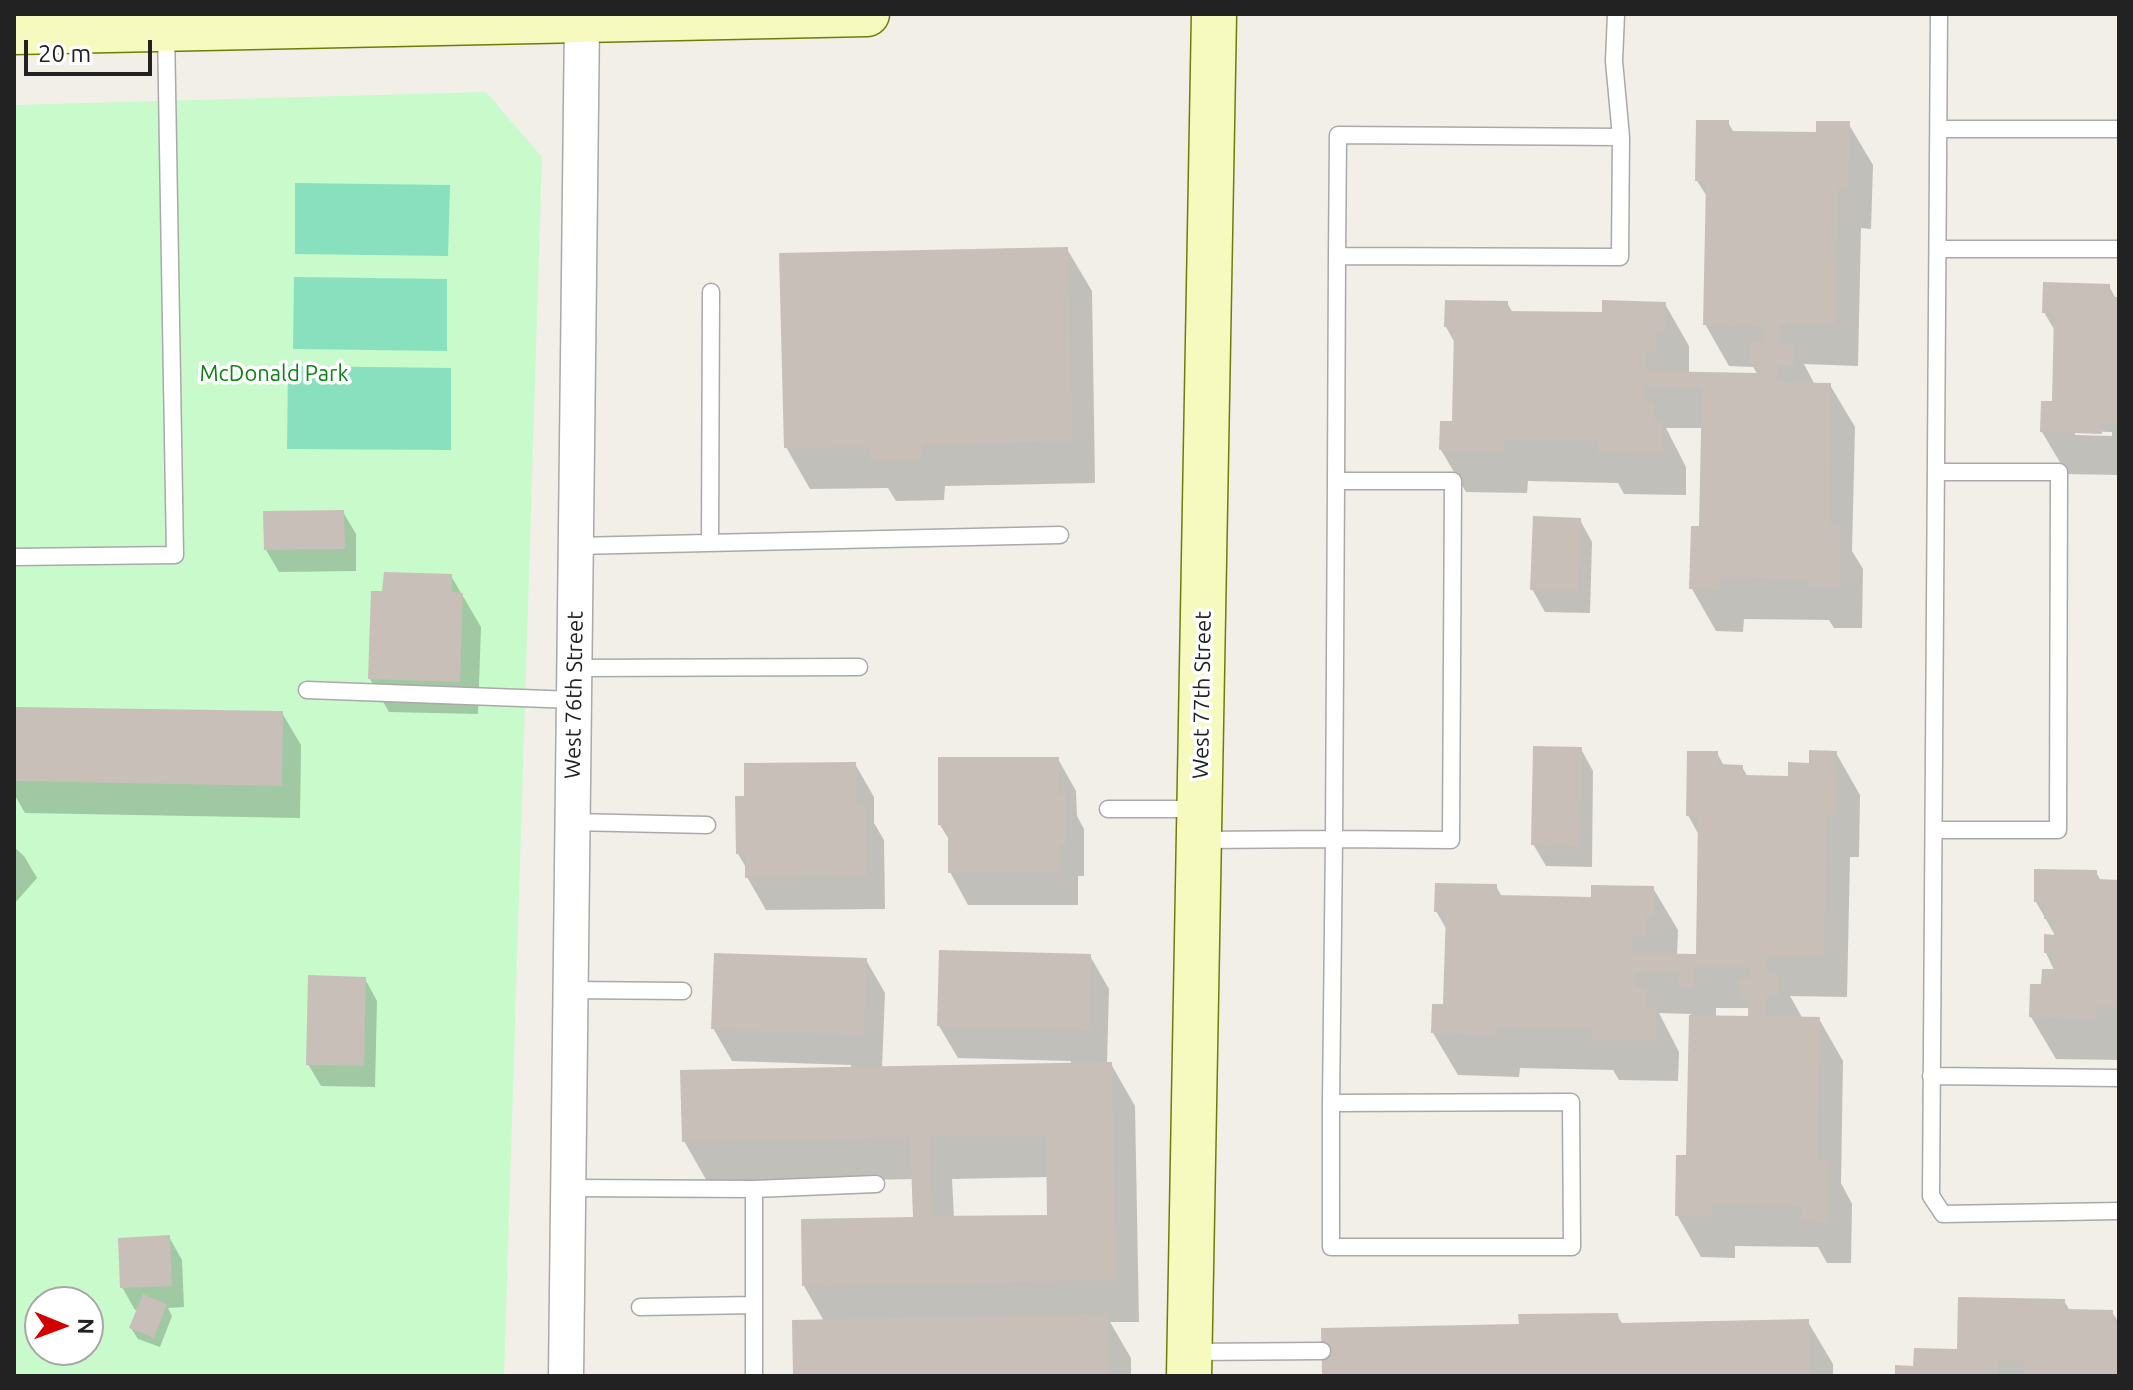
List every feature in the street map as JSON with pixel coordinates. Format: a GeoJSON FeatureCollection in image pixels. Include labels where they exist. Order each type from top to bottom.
{"type":"FeatureCollection","features":[{"type":"Feature","properties":{"kind":"street"},"geometry":{"type":"LineString","coordinates":[[14,32],[582,17],[867,14]]}},
{"type":"Feature","properties":{"kind":"street","name":"West 77th Street"},"geometry":{"type":"LineString","coordinates":[[1189,1364],[1214,14]]}},
{"type":"Feature","properties":{"kind":"street","name":"West 76th Street"},"geometry":{"type":"LineString","coordinates":[[566,1376],[582,17]]}},
{"type":"Feature","properties":{"kind":"lane"},"geometry":{"type":"LineString","coordinates":[[1337,256],[1620,257],[1621,137],[1614,61],[1616,14]]}},
{"type":"Feature","properties":{"kind":"lane"},"geometry":{"type":"LineString","coordinates":[[1939,14],[1931,1196],[1943,1214],[2119,1211]]}},
{"type":"Feature","properties":{"kind":"lane"},"geometry":{"type":"LineString","coordinates":[[14,557],[175,555],[166,29]]}},
{"type":"Feature","properties":{"kind":"lane"},"geometry":{"type":"LineString","coordinates":[[1939,129],[2119,129]]}},
{"type":"Feature","properties":{"kind":"lane"},"geometry":{"type":"LineString","coordinates":[[1331,1103],[1571,1102],[1572,1247],[1331,1247],[1331,1103],[1338,135],[1621,137]]}},
{"type":"Feature","properties":{"kind":"lane"},"geometry":{"type":"LineString","coordinates":[[1938,249],[2119,249]]}},
{"type":"Feature","properties":{"kind":"lane"},"geometry":{"type":"LineString","coordinates":[[710,543],[711,292]]}},
{"type":"Feature","properties":{"kind":"lane"},"geometry":{"type":"LineString","coordinates":[[1934,830],[2058,830],[2059,472],[1936,472]]}},
{"type":"Feature","properties":{"kind":"lane"},"geometry":{"type":"LineString","coordinates":[[1108,809],[1200,825],[1334,839],[1451,840],[1453,481],[1336,481]]}},
{"type":"Feature","properties":{"kind":"lane"},"geometry":{"type":"LineString","coordinates":[[575,546],[1060,535]]}},
{"type":"Feature","properties":{"kind":"lane"},"geometry":{"type":"LineString","coordinates":[[307,690],[574,684],[859,667]]}},
{"type":"Feature","properties":{"kind":"lane"},"geometry":{"type":"LineString","coordinates":[[573,822],[707,825]]}},
{"type":"Feature","properties":{"kind":"lane"},"geometry":{"type":"LineString","coordinates":[[570,990],[683,991]]}},
{"type":"Feature","properties":{"kind":"lane"},"geometry":{"type":"LineString","coordinates":[[1931,1076],[2119,1078]]}},
{"type":"Feature","properties":{"kind":"lane"},"geometry":{"type":"LineString","coordinates":[[568,1188],[754,1189],[876,1184]]}},
{"type":"Feature","properties":{"kind":"lane"},"geometry":{"type":"LineString","coordinates":[[754,1189],[754,1376]]}},
{"type":"Feature","properties":{"kind":"lane"},"geometry":{"type":"LineString","coordinates":[[640,1307],[754,1305]]}},
{"type":"Feature","properties":{"kind":"lane"},"geometry":{"type":"LineString","coordinates":[[1189,1364],[1322,1351]]}},
{"type":"Feature","properties":{"kind":"green space","name":"McDonald Park"},"geometry":{"type":"Polygon","coordinates":[[[486,92],[542,157],[504,1376],[14,1376],[14,105],[486,92]]]}},
{"type":"Feature","properties":{"kind":"green space"},"geometry":{"type":"Polygon","coordinates":[[[295,183],[450,185],[448,256],[295,254],[295,183]]]}},
{"type":"Feature","properties":{"kind":"green space"},"geometry":{"type":"Polygon","coordinates":[[[294,277],[447,279],[447,351],[293,349],[294,277]]]}},
{"type":"Feature","properties":{"kind":"green space"},"geometry":{"type":"Polygon","coordinates":[[[288,366],[451,368],[451,450],[287,449],[288,366]]]}},
{"type":"Feature","properties":{"kind":"building"},"geometry":{"type":"Polygon","coordinates":[[[1696,120],[1729,120],[1729,131],[1816,132],[1816,121],[1850,121],[1848,187],[1838,187],[1835,324],[1780,323],[1780,343],[1794,343],[1793,366],[1777,366],[1777,382],[1831,383],[1829,525],[1840,525],[1839,587],[1807,586],[1807,579],[1720,577],[1720,590],[1689,589],[1691,526],[1699,526],[1702,387],[1644,386],[1644,402],[1654,402],[1653,422],[1663,423],[1663,454],[1598,452],[1598,441],[1504,439],[1504,451],[1439,450],[1440,421],[1452,421],[1454,327],[1444,327],[1445,300],[1508,301],[1508,311],[1602,312],[1602,300],[1666,302],[1665,331],[1657,331],[1656,353],[1646,353],[1645,371],[1760,373],[1760,364],[1749,363],[1750,342],[1764,342],[1764,326],[1703,325],[1706,181],[1695,181],[1696,120]]]}},
{"type":"Feature","properties":{"kind":"building"},"geometry":{"type":"Polygon","coordinates":[[[1068,247],[1072,441],[922,444],[921,459],[870,460],[869,446],[784,448],[779,253],[1068,247]]]}},
{"type":"Feature","properties":{"kind":"building"},"geometry":{"type":"Polygon","coordinates":[[[2043,282],[2110,284],[2110,297],[2119,297],[2119,425],[2102,424],[2102,434],[2040,432],[2041,401],[2052,401],[2054,313],[2042,313],[2043,282]]]}},
{"type":"Feature","properties":{"kind":"building"},"geometry":{"type":"Polygon","coordinates":[[[344,510],[345,549],[264,550],[263,511],[344,510]]]}},
{"type":"Feature","properties":{"kind":"building"},"geometry":{"type":"Polygon","coordinates":[[[1533,516],[1581,518],[1578,591],[1530,590],[1533,516]]]}},
{"type":"Feature","properties":{"kind":"building"},"geometry":{"type":"Polygon","coordinates":[[[384,572],[452,574],[452,592],[463,593],[460,682],[368,679],[371,591],[382,591],[384,572]]]}},
{"type":"Feature","properties":{"kind":"building"},"geometry":{"type":"Polygon","coordinates":[[[14,707],[283,711],[282,786],[14,781],[14,707]]]}},
{"type":"Feature","properties":{"kind":"building"},"geometry":{"type":"Polygon","coordinates":[[[1533,746],[1582,747],[1580,846],[1531,845],[1533,746]]]}},
{"type":"Feature","properties":{"kind":"building"},"geometry":{"type":"Polygon","coordinates":[[[1809,750],[1837,751],[1836,815],[1827,815],[1824,956],[1767,955],[1767,973],[1779,974],[1779,996],[1765,995],[1765,1016],[1820,1017],[1817,1160],[1829,1160],[1828,1222],[1801,1221],[1801,1206],[1712,1204],[1711,1216],[1675,1216],[1676,1155],[1686,1155],[1689,1015],[1748,1016],[1749,998],[1739,998],[1740,978],[1750,978],[1751,967],[1693,966],[1693,988],[1679,987],[1679,973],[1636,972],[1635,987],[1647,988],[1647,1008],[1656,1008],[1655,1040],[1592,1039],[1593,1029],[1496,1026],[1496,1035],[1431,1033],[1432,1004],[1443,1004],[1446,912],[1434,912],[1435,883],[1497,884],[1497,895],[1591,897],[1591,885],[1654,886],[1654,916],[1646,916],[1646,937],[1632,936],[1632,953],[1696,954],[1698,817],[1686,816],[1687,751],[1718,751],[1718,764],[1743,765],[1743,775],[1788,776],[1788,762],[1809,763],[1809,750]]]}},
{"type":"Feature","properties":{"kind":"building"},"geometry":{"type":"Polygon","coordinates":[[[938,757],[1059,757],[1059,794],[1066,794],[1066,844],[1060,844],[1060,873],[948,873],[948,826],[938,825],[938,757]]]}},
{"type":"Feature","properties":{"kind":"building"},"geometry":{"type":"Polygon","coordinates":[[[856,762],[857,805],[866,805],[867,876],[745,878],[745,854],[736,854],[735,796],[744,796],[744,763],[856,762]]]}},
{"type":"Feature","properties":{"kind":"building"},"geometry":{"type":"Polygon","coordinates":[[[2034,869],[2097,870],[2097,879],[2119,880],[2119,1007],[2096,1006],[2096,1019],[2029,1017],[2030,984],[2041,984],[2042,969],[2053,969],[2053,953],[2044,953],[2044,934],[2054,935],[2054,919],[2044,919],[2044,902],[2034,902],[2034,869]]]}},
{"type":"Feature","properties":{"kind":"building"},"geometry":{"type":"Polygon","coordinates":[[[939,950],[1091,954],[1089,1030],[937,1026],[939,950]]]}},
{"type":"Feature","properties":{"kind":"building"},"geometry":{"type":"Polygon","coordinates":[[[714,953],[867,958],[864,1035],[711,1029],[714,953]]]}},
{"type":"Feature","properties":{"kind":"building"},"geometry":{"type":"Polygon","coordinates":[[[308,975],[366,977],[364,1066],[306,1065],[308,975]]]}},
{"type":"Feature","properties":{"kind":"building"},"geometry":{"type":"Polygon","coordinates":[[[1112,1062],[1116,1280],[802,1286],[801,1219],[913,1217],[910,1137],[682,1142],[680,1070],[1112,1062]],[[1046,1135],[929,1137],[932,1216],[1047,1215],[1046,1135]]]}},
{"type":"Feature","properties":{"kind":"building"},"geometry":{"type":"Polygon","coordinates":[[[170,1235],[172,1286],[120,1288],[118,1238],[170,1235]]]}},
{"type":"Feature","properties":{"kind":"building"},"geometry":{"type":"Polygon","coordinates":[[[143,1294],[167,1304],[154,1338],[129,1328],[143,1294]]]}},
{"type":"Feature","properties":{"kind":"building"},"geometry":{"type":"Polygon","coordinates":[[[1958,1297],[2065,1299],[2065,1309],[2113,1310],[2113,1323],[2119,1324],[2119,1376],[2025,1376],[2025,1361],[1998,1361],[1997,1376],[1895,1376],[1895,1365],[1913,1366],[1914,1348],[1957,1349],[1958,1297]]]}},
{"type":"Feature","properties":{"kind":"building"},"geometry":{"type":"Polygon","coordinates":[[[1618,1313],[1619,1323],[1809,1319],[1810,1376],[1322,1376],[1321,1328],[1519,1324],[1518,1314],[1618,1313]]]}},
{"type":"Feature","properties":{"kind":"building"},"geometry":{"type":"Polygon","coordinates":[[[1108,1314],[1109,1376],[793,1376],[792,1320],[1108,1314]]]}}]}
